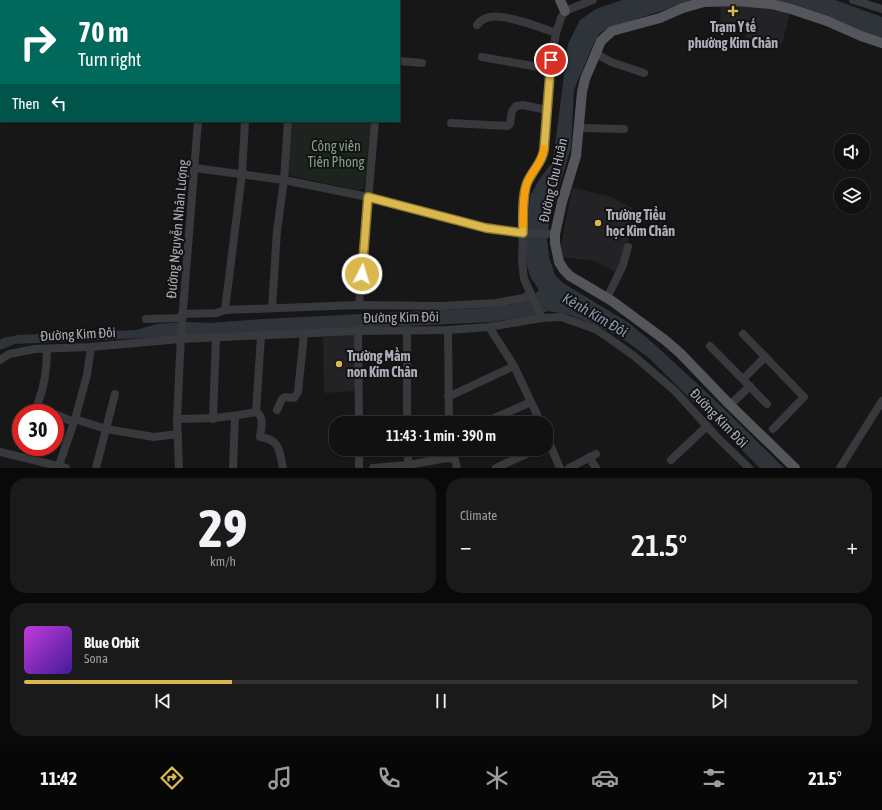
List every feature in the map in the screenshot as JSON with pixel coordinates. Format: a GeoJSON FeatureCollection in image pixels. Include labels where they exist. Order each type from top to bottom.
{"type":"FeatureCollection","features":[{"type":"Feature","properties":{"kind":"main road"},"geometry":{"type":"LineString","coordinates":[[560,0],[564,12]]}},
{"type":"Feature","properties":{"kind":"main road","name":"Đường Chu Huân"},"geometry":{"type":"LineString","coordinates":[[795,468],[675,349],[607,298],[578,281],[564,270],[559,262],[555,243],[555,234],[562,202],[576,156],[582,92],[585,79],[601,41],[612,31],[660,18],[704,2],[746,2],[771,4],[791,8],[882,43]]}},
{"type":"Feature","properties":{"kind":"street"},"geometry":{"type":"LineString","coordinates":[[542,316],[524,279],[522,260],[526,186],[543,158],[550,69],[556,33],[561,18],[564,12],[593,0]]}},
{"type":"Feature","properties":{"kind":"street"},"geometry":{"type":"LineString","coordinates":[[853,0],[882,9]]}},
{"type":"Feature","properties":{"kind":"street"},"geometry":{"type":"LineString","coordinates":[[477,25],[482,20],[491,16],[503,17],[556,33]]}},
{"type":"Feature","properties":{"kind":"street"},"geometry":{"type":"LineString","coordinates":[[596,53],[611,62],[644,73]]}},
{"type":"Feature","properties":{"kind":"street"},"geometry":{"type":"LineString","coordinates":[[482,57],[550,69]]}},
{"type":"Feature","properties":{"kind":"street"},"geometry":{"type":"LineString","coordinates":[[400,61],[422,63]]}},
{"type":"Feature","properties":{"kind":"street"},"geometry":{"type":"LineString","coordinates":[[451,122],[508,126],[510,124],[512,111],[516,106],[523,105],[547,110]]}},
{"type":"Feature","properties":{"kind":"street","name":"Đường Nguyễn Nhân Lượng"},"geometry":{"type":"LineString","coordinates":[[179,468],[177,419],[181,337],[198,122]]}},
{"type":"Feature","properties":{"kind":"street"},"geometry":{"type":"LineString","coordinates":[[225,310],[242,174],[245,122]]}},
{"type":"Feature","properties":{"kind":"street"},"geometry":{"type":"LineString","coordinates":[[272,308],[277,231],[284,180],[288,122]]}},
{"type":"Feature","properties":{"kind":"street"},"geometry":{"type":"LineString","coordinates":[[359,305],[375,122]]}},
{"type":"Feature","properties":{"kind":"street"},"geometry":{"type":"LineString","coordinates":[[579,128],[624,129]]}},
{"type":"Feature","properties":{"kind":"street"},"geometry":{"type":"LineString","coordinates":[[195,168],[284,180],[368,197],[486,228],[523,233],[555,234]]}},
{"type":"Feature","properties":{"kind":"street"},"geometry":{"type":"LineString","coordinates":[[607,298],[623,265],[628,247]]}},
{"type":"Feature","properties":{"kind":"street"},"geometry":{"type":"LineString","coordinates":[[146,319],[182,319],[225,310],[387,304],[440,306],[496,304],[523,298],[531,294]]}},
{"type":"Feature","properties":{"kind":"street","name":"Đường Kim Đôi"},"geometry":{"type":"LineString","coordinates":[[0,360],[9,354],[35,349],[91,348],[181,337],[216,338],[358,331],[448,330],[489,327],[542,316],[561,317],[594,329],[634,356],[675,391],[749,468]]}},
{"type":"Feature","properties":{"kind":"street"},"geometry":{"type":"LineString","coordinates":[[489,327],[514,366],[538,416]]}},
{"type":"Feature","properties":{"kind":"street"},"geometry":{"type":"LineString","coordinates":[[407,330],[408,416]]}},
{"type":"Feature","properties":{"kind":"street"},"geometry":{"type":"LineString","coordinates":[[448,330],[449,416]]}},
{"type":"Feature","properties":{"kind":"street"},"geometry":{"type":"LineString","coordinates":[[358,331],[359,416]]}},
{"type":"Feature","properties":{"kind":"street"},"geometry":{"type":"LineString","coordinates":[[277,410],[282,399],[294,398],[298,392],[304,334]]}},
{"type":"Feature","properties":{"kind":"street"},"geometry":{"type":"LineString","coordinates":[[743,334],[804,397],[773,429]]}},
{"type":"Feature","properties":{"kind":"street"},"geometry":{"type":"LineString","coordinates":[[256,412],[261,336]]}},
{"type":"Feature","properties":{"kind":"street"},"geometry":{"type":"LineString","coordinates":[[213,419],[216,338]]}},
{"type":"Feature","properties":{"kind":"street"},"geometry":{"type":"LineString","coordinates":[[710,346],[767,404]]}},
{"type":"Feature","properties":{"kind":"street"},"geometry":{"type":"LineString","coordinates":[[0,452],[61,467],[75,419],[91,348]]}},
{"type":"Feature","properties":{"kind":"street"},"geometry":{"type":"LineString","coordinates":[[38,403],[43,390],[46,374],[47,349]]}},
{"type":"Feature","properties":{"kind":"street"},"geometry":{"type":"LineString","coordinates":[[743,379],[765,357]]}},
{"type":"Feature","properties":{"kind":"street"},"geometry":{"type":"LineString","coordinates":[[448,397],[514,366]]}},
{"type":"Feature","properties":{"kind":"street"},"geometry":{"type":"LineString","coordinates":[[730,405],[750,386]]}},
{"type":"Feature","properties":{"kind":"street"},"geometry":{"type":"LineString","coordinates":[[96,468],[115,394]]}},
{"type":"Feature","properties":{"kind":"street"},"geometry":{"type":"LineString","coordinates":[[840,468],[882,401]]}},
{"type":"Feature","properties":{"kind":"street"},"geometry":{"type":"LineString","coordinates":[[499,416],[531,402]]}},
{"type":"Feature","properties":{"kind":"street"},"geometry":{"type":"LineString","coordinates":[[177,419],[213,419],[235,417],[256,412]]}},
{"type":"Feature","properties":{"kind":"street"},"geometry":{"type":"LineString","coordinates":[[256,412],[260,414],[262,419],[260,437],[273,441],[278,446],[283,468]]}},
{"type":"Feature","properties":{"kind":"street"},"geometry":{"type":"LineString","coordinates":[[233,468],[235,417]]}},
{"type":"Feature","properties":{"kind":"street"},"geometry":{"type":"LineString","coordinates":[[64,418],[70,421],[75,419],[106,429],[154,437],[178,434]]}},
{"type":"Feature","properties":{"kind":"street"},"geometry":{"type":"LineString","coordinates":[[671,460],[707,426]]}},
{"type":"Feature","properties":{"kind":"street"},"geometry":{"type":"LineString","coordinates":[[553,454],[560,468]]}},
{"type":"Feature","properties":{"kind":"street"},"geometry":{"type":"LineString","coordinates":[[569,468],[593,455],[596,468]]}},
{"type":"Feature","properties":{"kind":"street"},"geometry":{"type":"LineString","coordinates":[[359,456],[359,468]]}},
{"type":"Feature","properties":{"kind":"street"},"geometry":{"type":"LineString","coordinates":[[408,456],[408,465]]}},
{"type":"Feature","properties":{"kind":"street"},"geometry":{"type":"LineString","coordinates":[[496,468],[522,456]]}},
{"type":"Feature","properties":{"kind":"street"},"geometry":{"type":"LineString","coordinates":[[373,468],[408,465],[447,458],[455,459],[457,468]]}},
{"type":"Feature","properties":{"kind":"shaded area"},"geometry":{"type":"Polygon","coordinates":[[[720,1],[791,9],[782,44],[746,44],[745,30],[721,30],[720,1]]]}},
{"type":"Feature","properties":{"kind":"shaded area","name":"Trường Tiểu học Kim Chân"},"geometry":{"type":"Polygon","coordinates":[[[572,188],[609,196],[632,208],[629,238],[618,273],[594,261],[563,257],[561,245],[572,188]]]}},
{"type":"Feature","properties":{"kind":"shaded area","name":"Trường Mầm non Kim Chân"},"geometry":{"type":"Polygon","coordinates":[[[354,335],[356,391],[324,393],[323,337],[354,335]]]}},
{"type":"Feature","properties":{"kind":"green space","name":"Công viên Tiên Phong"},"geometry":{"type":"Polygon","coordinates":[[[291,122],[371,122],[364,188],[356,190],[287,175],[291,122]]]}},
{"type":"Feature","properties":{"kind":"water","name":"Kênh Kim Đôi"},"geometry":{"type":"Polygon","coordinates":[[[622,0],[696,0],[608,28],[599,34],[593,45],[574,90],[571,148],[549,224],[547,240],[549,257],[555,275],[563,283],[629,323],[653,343],[718,403],[784,468],[760,468],[649,358],[627,342],[607,330],[570,315],[548,311],[534,316],[491,322],[15,344],[0,350],[0,340],[18,335],[136,330],[157,324],[187,322],[210,323],[481,308],[514,304],[530,299],[539,290],[531,278],[525,260],[530,196],[539,180],[553,161],[568,44],[580,20],[596,9],[622,0]]]}},
{"type":"Feature","properties":{"kind":"water"},"geometry":{"type":"Polygon","coordinates":[[[766,0],[835,0],[882,17],[882,38],[766,0]]]}},
{"type":"Feature","properties":{"kind":"slow traffic"},"geometry":{"type":"LineString","coordinates":[[523,225],[526,186],[543,158],[544,148]]}},
{"type":"Feature","properties":{"kind":"place","name":"Trạm Y tế phường Kim Chân"},"geometry":{"type":"Point","coordinates":[733,11]}},
{"type":"Feature","properties":{"kind":"place","name":"Trường Tiểu học Kim Chân"},"geometry":{"type":"Point","coordinates":[598,223]}},
{"type":"Feature","properties":{"kind":"place","name":"Trường Mầm non Kim Chân"},"geometry":{"type":"Point","coordinates":[339,364]}},
{"type":"Feature","properties":{"kind":"route"},"geometry":{"type":"LineString","coordinates":[[362,274],[368,197],[486,228],[523,233],[526,186],[543,158],[551,60]]}}]}
